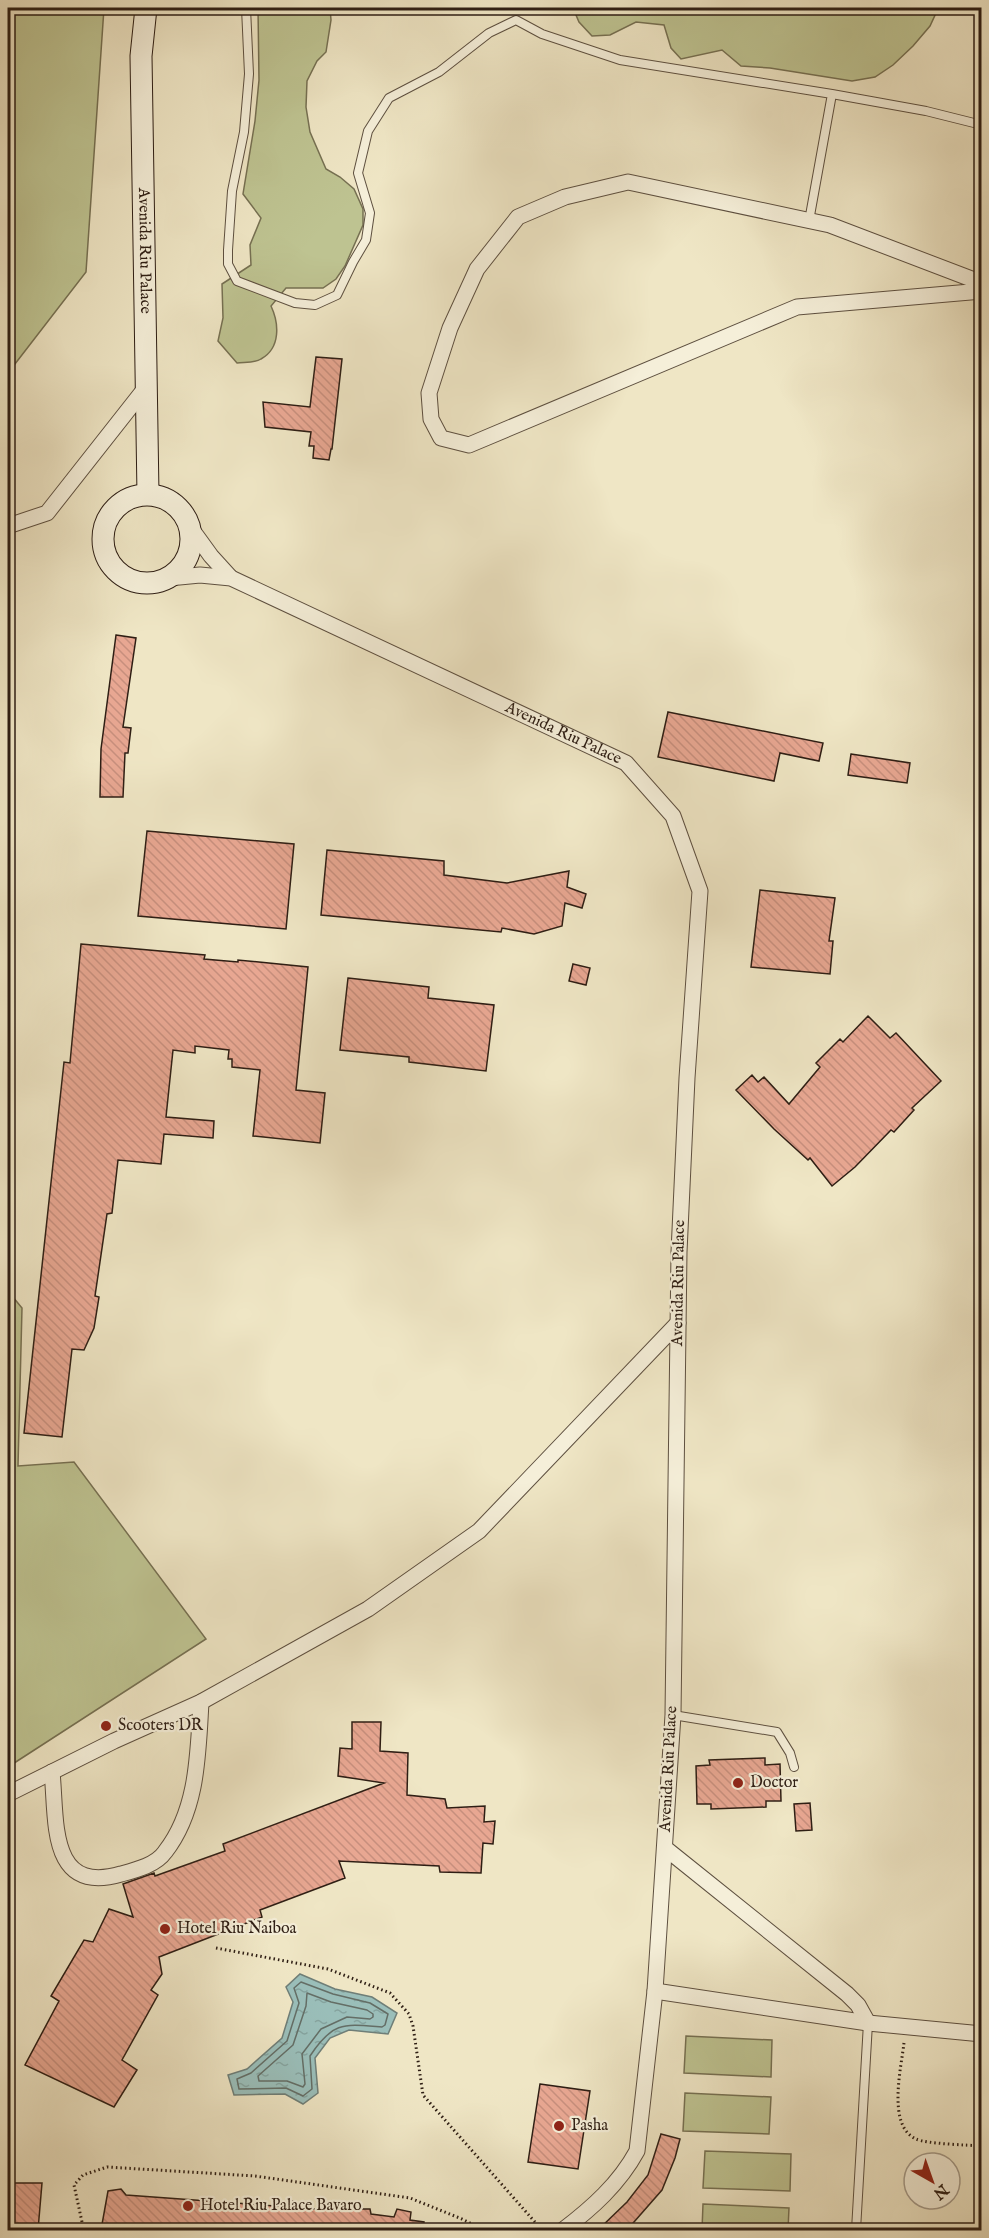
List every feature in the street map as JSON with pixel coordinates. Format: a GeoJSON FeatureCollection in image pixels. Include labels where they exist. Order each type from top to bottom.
{"type":"FeatureCollection","features":[{"type":"Feature","properties":{"kind":"street","name":"Avenida Riu Palace"},"geometry":{"type":"LineString","coordinates":[[146,8],[141,56],[148,495]]}},
{"type":"Feature","properties":{"kind":"street"},"geometry":{"type":"LineString","coordinates":[[981,283],[830,225],[628,182],[565,197],[518,217],[477,269],[450,328],[429,393],[431,419],[441,438],[469,445],[797,307],[981,291]]}},
{"type":"Feature","properties":{"kind":"street"},"geometry":{"type":"LineString","coordinates":[[8,526],[47,513],[147,386]]}},
{"type":"Feature","properties":{"kind":"street"},"geometry":{"type":"LineString","coordinates":[[148,495],[162,497],[175,504],[184,514],[190,527],[192,542],[189,556],[181,568],[169,578],[155,583],[140,584],[126,579],[114,570],[106,557],[102,543],[104,528],[110,515],[120,504],[134,497],[148,495]]}},
{"type":"Feature","properties":{"kind":"street","name":"Avenida Riu Palace"},"geometry":{"type":"LineString","coordinates":[[190,527],[211,556],[231,578]]}},
{"type":"Feature","properties":{"kind":"street","name":"Avenida Riu Palace"},"geometry":{"type":"LineString","coordinates":[[169,578],[200,575],[231,578],[626,763],[673,816],[700,891],[685,1113],[679,1252],[673,1715],[655,1991],[637,2151],[629,2166],[605,2195],[563,2230]]}},
{"type":"Feature","properties":{"kind":"street"},"geometry":{"type":"LineString","coordinates":[[8,1794],[114,1741],[201,1702],[368,1609],[479,1531],[678,1323]]}},
{"type":"Feature","properties":{"kind":"street"},"geometry":{"type":"LineString","coordinates":[[52,1772],[58,1841],[63,1857],[71,1868],[93,1878],[110,1878],[157,1861],[166,1852],[179,1827],[194,1787],[201,1702]]}},
{"type":"Feature","properties":{"kind":"street"},"geometry":{"type":"LineString","coordinates":[[664,1848],[847,1994],[858,2006],[868,2023]]}},
{"type":"Feature","properties":{"kind":"street"},"geometry":{"type":"LineString","coordinates":[[655,1991],[868,2023],[981,2034]]}},
{"type":"Feature","properties":{"kind":"lane"},"geometry":{"type":"LineString","coordinates":[[246,8],[249,74],[244,132],[232,190],[228,264],[237,281],[295,303],[315,305],[337,295],[366,240],[370,213],[358,173],[368,131],[389,98],[439,72],[489,33],[516,20],[542,34],[620,60],[832,94],[926,111],[981,125]]}},
{"type":"Feature","properties":{"kind":"lane"},"geometry":{"type":"LineString","coordinates":[[809,221],[832,94]]}},
{"type":"Feature","properties":{"kind":"lane"},"geometry":{"type":"LineString","coordinates":[[673,1715],[777,1732],[790,1753],[794,1767]]}},
{"type":"Feature","properties":{"kind":"lane"},"geometry":{"type":"LineString","coordinates":[[856,2230],[868,2023]]}},
{"type":"Feature","properties":{"kind":"path"},"geometry":{"type":"LineString","coordinates":[[216,1948],[328,1969],[390,1993],[409,2014],[411,2020],[423,2095],[542,2230]]}},
{"type":"Feature","properties":{"kind":"path"},"geometry":{"type":"LineString","coordinates":[[905,2026],[898,2106],[900,2125],[916,2139],[981,2146]]}},
{"type":"Feature","properties":{"kind":"path"},"geometry":{"type":"LineString","coordinates":[[82,2223],[74,2185],[83,2175],[107,2167],[255,2176],[410,2198],[462,2218],[484,2230]]}},
{"type":"Feature","properties":{"kind":"green space"},"geometry":{"type":"Polygon","coordinates":[[[8,8],[104,8],[86,272],[8,373],[8,8]]]}},
{"type":"Feature","properties":{"kind":"green space"},"geometry":{"type":"Polygon","coordinates":[[[258,8],[330,8],[331,20],[326,52],[317,61],[307,81],[306,107],[310,132],[326,169],[354,189],[363,209],[363,225],[345,266],[336,279],[323,288],[286,288],[271,306],[277,327],[275,342],[268,354],[256,361],[237,363],[218,341],[223,318],[222,284],[251,265],[250,245],[261,218],[243,194],[259,80],[258,8]]]}},
{"type":"Feature","properties":{"kind":"green space"},"geometry":{"type":"Polygon","coordinates":[[[573,8],[936,8],[936,13],[930,26],[893,65],[875,77],[852,81],[770,68],[741,66],[722,50],[681,59],[671,48],[664,25],[636,22],[610,35],[592,36],[579,22],[573,8]]]}},
{"type":"Feature","properties":{"kind":"green space"},"geometry":{"type":"Polygon","coordinates":[[[8,1291],[22,1308],[18,1466],[74,1462],[206,1639],[8,1767],[8,1291]]]}},
{"type":"Feature","properties":{"kind":"green space"},"geometry":{"type":"Polygon","coordinates":[[[686,2036],[772,2040],[771,2077],[684,2073],[686,2036]]]}},
{"type":"Feature","properties":{"kind":"green space"},"geometry":{"type":"Polygon","coordinates":[[[685,2093],[771,2097],[769,2134],[683,2131],[685,2093]]]}},
{"type":"Feature","properties":{"kind":"green space"},"geometry":{"type":"Polygon","coordinates":[[[705,2151],[791,2154],[790,2191],[703,2188],[705,2151]]]}},
{"type":"Feature","properties":{"kind":"green space"},"geometry":{"type":"Polygon","coordinates":[[[703,2204],[789,2208],[788,2230],[702,2230],[703,2204]]]}},
{"type":"Feature","properties":{"kind":"water"},"geometry":{"type":"Polygon","coordinates":[[[300,1974],[335,1989],[372,1997],[397,2013],[388,2034],[349,2030],[330,2038],[315,2058],[318,2093],[303,2104],[285,2094],[234,2095],[228,2075],[247,2069],[282,2038],[293,2002],[286,1987],[300,1974]]]}},
{"type":"Feature","properties":{"kind":"building"},"geometry":{"type":"Polygon","coordinates":[[[316,357],[342,359],[329,460],[313,458],[314,446],[309,446],[311,432],[265,427],[263,402],[310,407],[316,357]]]}},
{"type":"Feature","properties":{"kind":"building"},"geometry":{"type":"Polygon","coordinates":[[[116,635],[136,638],[123,727],[131,728],[128,753],[125,753],[123,797],[100,797],[101,749],[116,635]]]}},
{"type":"Feature","properties":{"kind":"building"},"geometry":{"type":"Polygon","coordinates":[[[668,712],[823,743],[819,761],[780,753],[774,781],[658,757],[668,712]]]}},
{"type":"Feature","properties":{"kind":"building"},"geometry":{"type":"Polygon","coordinates":[[[851,754],[910,763],[907,783],[848,775],[851,754]]]}},
{"type":"Feature","properties":{"kind":"building"},"geometry":{"type":"Polygon","coordinates":[[[147,831],[294,844],[286,929],[138,916],[147,831]]]}},
{"type":"Feature","properties":{"kind":"building"},"geometry":{"type":"Polygon","coordinates":[[[327,850],[444,861],[444,875],[507,883],[569,871],[567,887],[586,894],[582,908],[565,903],[562,926],[534,934],[502,928],[501,932],[321,915],[327,850]]]}},
{"type":"Feature","properties":{"kind":"building"},"geometry":{"type":"Polygon","coordinates":[[[760,890],[835,898],[829,941],[833,941],[830,974],[751,967],[760,890]]]}},
{"type":"Feature","properties":{"kind":"building"},"geometry":{"type":"Polygon","coordinates":[[[81,944],[205,955],[204,959],[308,967],[296,1090],[325,1093],[320,1143],[253,1136],[260,1070],[232,1067],[232,1059],[228,1059],[229,1050],[195,1046],[195,1053],[173,1050],[166,1117],[214,1121],[213,1138],[164,1134],[161,1164],[118,1160],[112,1213],[107,1214],[95,1296],[99,1297],[94,1328],[84,1350],[72,1349],[62,1437],[24,1433],[64,1062],[70,1063],[81,944]]]}},
{"type":"Feature","properties":{"kind":"building"},"geometry":{"type":"Polygon","coordinates":[[[573,964],[590,968],[586,985],[569,981],[573,964]]]}},
{"type":"Feature","properties":{"kind":"building"},"geometry":{"type":"Polygon","coordinates":[[[348,978],[429,987],[428,998],[494,1005],[486,1071],[409,1062],[409,1057],[340,1050],[348,978]]]}},
{"type":"Feature","properties":{"kind":"building"},"geometry":{"type":"Polygon","coordinates":[[[868,1016],[890,1038],[896,1033],[941,1081],[912,1108],[914,1110],[894,1132],[891,1130],[855,1167],[832,1186],[810,1158],[808,1160],[774,1129],[736,1090],[752,1075],[758,1082],[764,1077],[789,1104],[820,1067],[816,1063],[840,1039],[843,1042],[868,1016]]]}},
{"type":"Feature","properties":{"kind":"building","name":"Hotel Riu Naiboa"},"geometry":{"type":"Polygon","coordinates":[[[352,1722],[381,1722],[380,1751],[408,1753],[407,1795],[445,1799],[447,1808],[485,1806],[484,1822],[495,1821],[493,1844],[483,1843],[481,1873],[440,1872],[439,1866],[339,1861],[345,1878],[260,1910],[262,1917],[159,1957],[162,1974],[151,1990],[158,1995],[122,2060],[137,2070],[114,2107],[25,2065],[59,2001],[51,1996],[84,1940],[93,1942],[109,1909],[133,1917],[123,1884],[154,1873],[155,1876],[225,1851],[223,1844],[384,1783],[338,1776],[340,1748],[352,1749],[352,1722]]]}},
{"type":"Feature","properties":{"kind":"building","name":"Doctor"},"geometry":{"type":"Polygon","coordinates":[[[765,1758],[765,1765],[780,1764],[781,1801],[766,1801],[766,1807],[711,1809],[711,1804],[697,1804],[696,1766],[710,1765],[709,1760],[765,1758]]]}},
{"type":"Feature","properties":{"kind":"building"},"geometry":{"type":"Polygon","coordinates":[[[810,1803],[812,1830],[796,1831],[794,1804],[810,1803]]]}},
{"type":"Feature","properties":{"kind":"building","name":"Pasha"},"geometry":{"type":"Polygon","coordinates":[[[540,2084],[590,2091],[578,2169],[528,2162],[540,2084]]]}},
{"type":"Feature","properties":{"kind":"building"},"geometry":{"type":"Polygon","coordinates":[[[661,2134],[680,2139],[662,2190],[627,2230],[598,2230],[627,2202],[648,2175],[661,2134]]]}},
{"type":"Feature","properties":{"kind":"building"},"geometry":{"type":"Polygon","coordinates":[[[8,2183],[42,2183],[38,2230],[8,2230],[8,2183]]]}},
{"type":"Feature","properties":{"kind":"building","name":"Hotel Riu Palace Bavaro"},"geometry":{"type":"Polygon","coordinates":[[[121,2189],[126,2195],[289,2207],[292,2201],[306,2205],[306,2209],[370,2209],[371,2214],[394,2217],[397,2209],[411,2212],[410,2220],[424,2222],[423,2230],[101,2230],[108,2191],[121,2189]]]}},
{"type":"Feature","properties":{"kind":"place","name":"Scooters DR"},"geometry":{"type":"Point","coordinates":[106,1726]}},
{"type":"Feature","properties":{"kind":"place","name":"Doctor"},"geometry":{"type":"Point","coordinates":[738,1783]}},
{"type":"Feature","properties":{"kind":"place","name":"Hotel Riu Naiboa"},"geometry":{"type":"Point","coordinates":[165,1929]}},
{"type":"Feature","properties":{"kind":"place","name":"Pasha"},"geometry":{"type":"Point","coordinates":[559,2126]}},
{"type":"Feature","properties":{"kind":"place","name":"Hotel Riu Palace Bavaro"},"geometry":{"type":"Point","coordinates":[188,2206]}}]}
